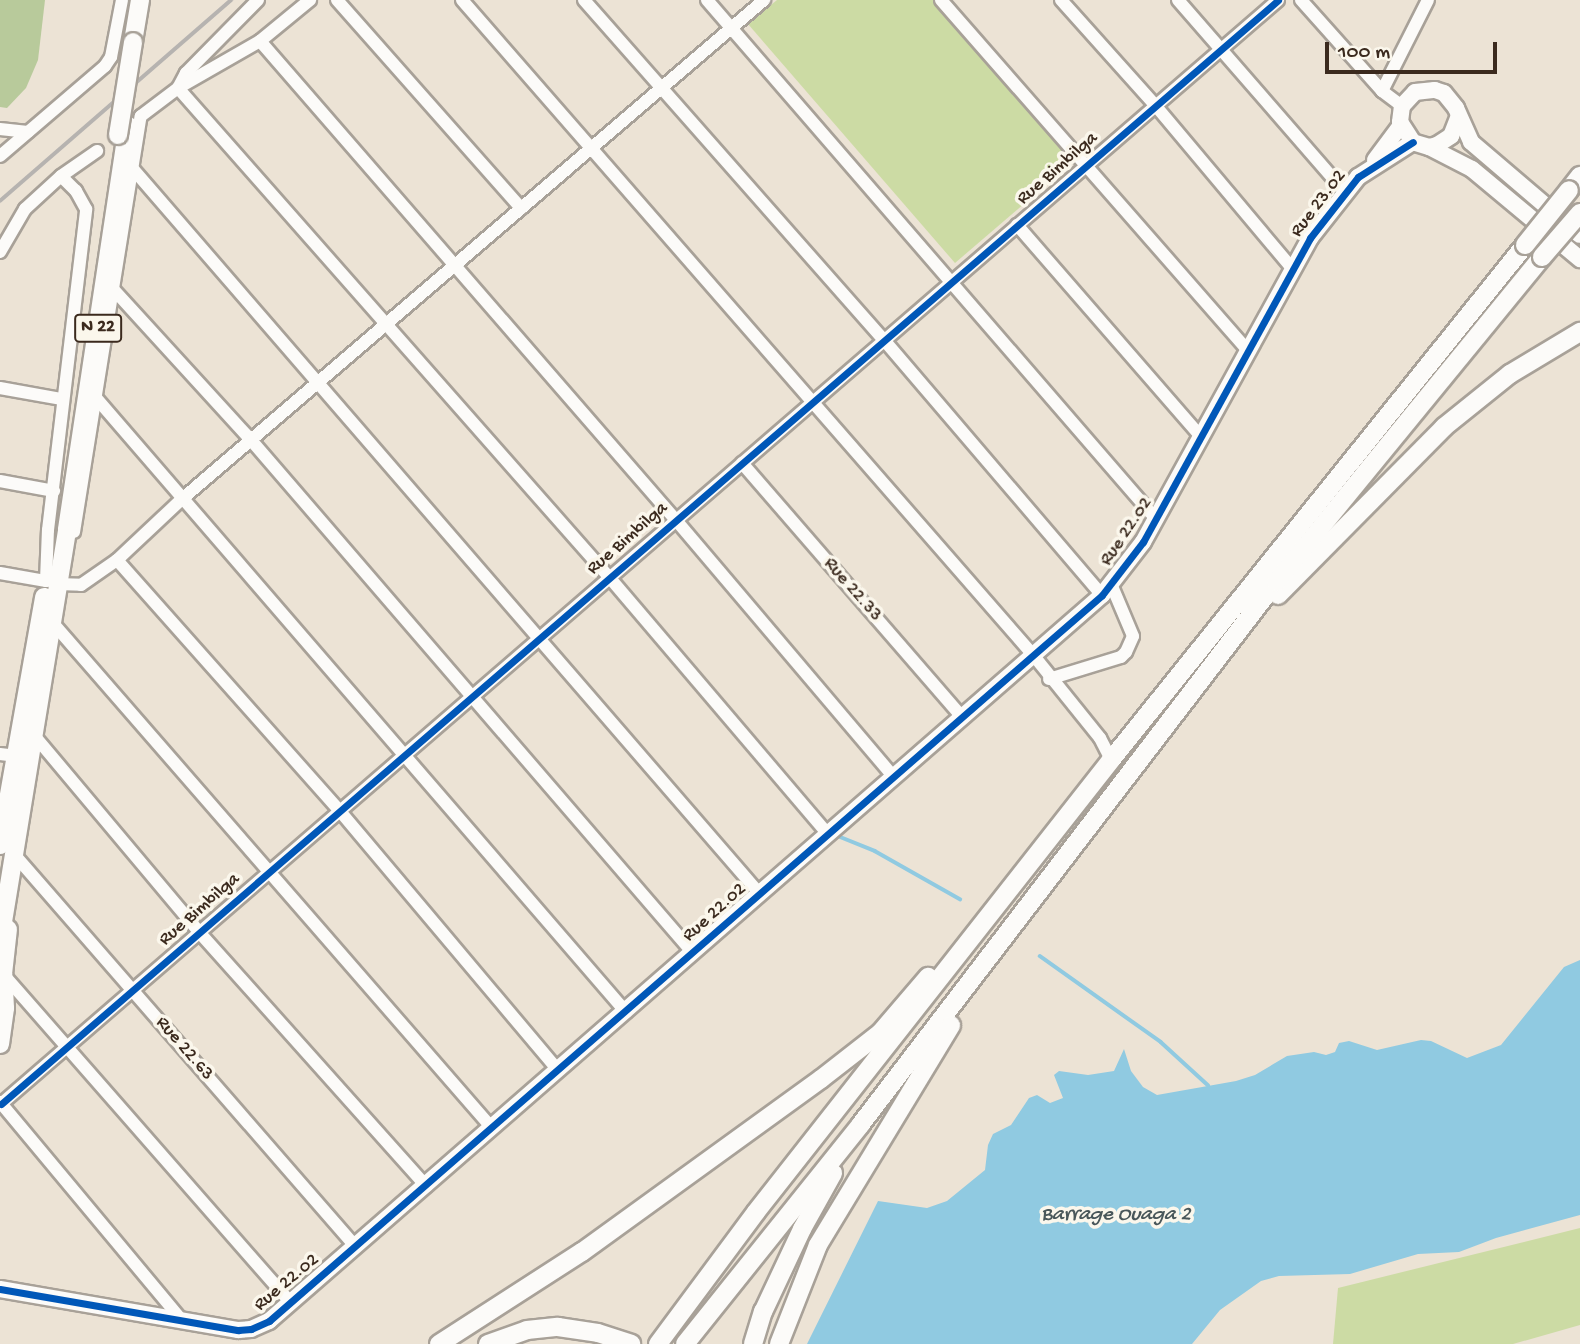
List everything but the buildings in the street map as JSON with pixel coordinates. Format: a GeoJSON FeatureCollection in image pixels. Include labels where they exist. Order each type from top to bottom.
{"type":"FeatureCollection","features":[{"type":"Feature","properties":{"kind":"main road","name":"N 22"},"geometry":{"type":"LineString","coordinates":[[0,940],[6,903],[8,755],[52,583],[129,126],[140,0]]}},
{"type":"Feature","properties":{"kind":"main road","name":"N 22"},"geometry":{"type":"LineString","coordinates":[[138,38],[149,0]]}},
{"type":"Feature","properties":{"kind":"main road"},"geometry":{"type":"LineString","coordinates":[[657,1344],[756,1212],[1111,760],[1574,183]]}},
{"type":"Feature","properties":{"kind":"main road"},"geometry":{"type":"LineString","coordinates":[[685,1344],[861,1124],[1217,658],[1580,213]]}},
{"type":"Feature","properties":{"kind":"main road"},"geometry":{"type":"LineString","coordinates":[[1217,658],[1444,427],[1510,374],[1580,332]]}},
{"type":"Feature","properties":{"kind":"main road","name":"N 22"},"geometry":{"type":"LineString","coordinates":[[7,849],[33,734],[52,622],[52,583]]}},
{"type":"Feature","properties":{"kind":"main road"},"geometry":{"type":"LineString","coordinates":[[439,1344],[673,1189],[880,1033],[990,903],[1045,846]]}},
{"type":"Feature","properties":{"kind":"main road"},"geometry":{"type":"LineString","coordinates":[[779,1344],[818,1245],[940,1040],[1016,938],[1058,865]]}},
{"type":"Feature","properties":{"kind":"main road"},"geometry":{"type":"LineString","coordinates":[[0,1044],[5,1008],[3,974],[8,925],[6,903]]}},
{"type":"Feature","properties":{"kind":"main road"},"geometry":{"type":"LineString","coordinates":[[753,1344],[763,1312],[802,1229],[861,1124]]}},
{"type":"Feature","properties":{"kind":"main road"},"geometry":{"type":"LineString","coordinates":[[488,1344],[527,1329],[558,1327],[598,1333],[631,1344]]}},
{"type":"Feature","properties":{"kind":"street"},"geometry":{"type":"LineString","coordinates":[[0,156],[111,57],[122,0]]}},
{"type":"Feature","properties":{"kind":"street"},"geometry":{"type":"LineString","coordinates":[[178,88],[186,73],[258,0]]}},
{"type":"Feature","properties":{"kind":"street"},"geometry":{"type":"LineString","coordinates":[[52,583],[81,504],[133,169],[129,126],[178,88],[260,41],[310,0]]}},
{"type":"Feature","properties":{"kind":"street"},"geometry":{"type":"LineString","coordinates":[[337,0],[521,208]]}},
{"type":"Feature","properties":{"kind":"street"},"geometry":{"type":"LineString","coordinates":[[462,0],[590,150],[813,400],[1034,656],[1049,678],[1100,738],[1111,760]]}},
{"type":"Feature","properties":{"kind":"street"},"geometry":{"type":"LineString","coordinates":[[584,0],[1106,589],[1133,636],[1126,652],[1121,657],[1049,678]]}},
{"type":"Feature","properties":{"kind":"street"},"geometry":{"type":"LineString","coordinates":[[707,0],[1156,519]]}},
{"type":"Feature","properties":{"kind":"street"},"geometry":{"type":"LineString","coordinates":[[0,573],[52,583],[81,584],[117,560],[182,499],[764,0]]}},
{"type":"Feature","properties":{"kind":"street"},"geometry":{"type":"LineString","coordinates":[[941,0],[1248,351]]}},
{"type":"Feature","properties":{"kind":"street"},"geometry":{"type":"LineString","coordinates":[[1061,0],[1155,105],[1292,268]]}},
{"type":"Feature","properties":{"kind":"street"},"geometry":{"type":"LineString","coordinates":[[1178,0],[1345,192]]}},
{"type":"Feature","properties":{"kind":"street","name":"Rue Bimbilga"},"geometry":{"type":"LineString","coordinates":[[1,1103],[1278,0]]}},
{"type":"Feature","properties":{"kind":"street"},"geometry":{"type":"LineString","coordinates":[[1300,0],[1382,91],[1402,106]]}},
{"type":"Feature","properties":{"kind":"street"},"geometry":{"type":"LineString","coordinates":[[1382,91],[1427,1]]}},
{"type":"Feature","properties":{"kind":"street"},"geometry":{"type":"LineString","coordinates":[[260,41],[675,519],[894,777]]}},
{"type":"Feature","properties":{"kind":"street"},"geometry":{"type":"LineString","coordinates":[[178,88],[609,577],[828,834]]}},
{"type":"Feature","properties":{"kind":"street"},"geometry":{"type":"LineString","coordinates":[[1580,235],[1471,142],[1451,99],[1435,90],[1415,92],[1402,106],[1401,125],[1413,142],[1429,147],[1472,169],[1580,259]]}},
{"type":"Feature","properties":{"kind":"street"},"geometry":{"type":"LineString","coordinates":[[1429,147],[1451,136],[1458,118]]}},
{"type":"Feature","properties":{"kind":"street","name":"Rue 23.02"},"geometry":{"type":"LineString","coordinates":[[1292,268],[1345,192],[1369,168],[1401,125]]}},
{"type":"Feature","properties":{"kind":"street"},"geometry":{"type":"LineString","coordinates":[[0,129],[28,132]]}},
{"type":"Feature","properties":{"kind":"street","name":"Rue 23.02"},"geometry":{"type":"LineString","coordinates":[[1369,168],[1413,142]]}},
{"type":"Feature","properties":{"kind":"street"},"geometry":{"type":"LineString","coordinates":[[0,232],[61,176],[97,151]]}},
{"type":"Feature","properties":{"kind":"street"},"geometry":{"type":"LineString","coordinates":[[133,169],[760,894]]}},
{"type":"Feature","properties":{"kind":"street"},"geometry":{"type":"LineString","coordinates":[[52,583],[48,530],[86,209],[76,191],[61,176]]}},
{"type":"Feature","properties":{"kind":"street"},"geometry":{"type":"LineString","coordinates":[[0,252],[25,209]]}},
{"type":"Feature","properties":{"kind":"street"},"geometry":{"type":"LineString","coordinates":[[1017,225],[1201,437]]}},
{"type":"Feature","properties":{"kind":"street","name":"Rue 22.02"},"geometry":{"type":"LineString","coordinates":[[0,1289],[183,1322],[251,1329],[269,1321],[1034,656],[1106,589],[1156,519],[1292,268]]}},
{"type":"Feature","properties":{"kind":"street"},"geometry":{"type":"LineString","coordinates":[[114,290],[251,440],[694,953]]}},
{"type":"Feature","properties":{"kind":"street"},"geometry":{"type":"LineString","coordinates":[[0,388],[62,399]]}},
{"type":"Feature","properties":{"kind":"street"},"geometry":{"type":"LineString","coordinates":[[97,399],[626,1012]]}},
{"type":"Feature","properties":{"kind":"street","name":"Rue 22.33"},"geometry":{"type":"LineString","coordinates":[[742,463],[962,717]]}},
{"type":"Feature","properties":{"kind":"street"},"geometry":{"type":"LineString","coordinates":[[0,481],[54,491]]}},
{"type":"Feature","properties":{"kind":"street"},"geometry":{"type":"LineString","coordinates":[[117,560],[339,810],[558,1070]]}},
{"type":"Feature","properties":{"kind":"street"},"geometry":{"type":"LineString","coordinates":[[52,622],[492,1128]]}},
{"type":"Feature","properties":{"kind":"street"},"geometry":{"type":"LineString","coordinates":[[33,734],[199,932],[426,1186]]}},
{"type":"Feature","properties":{"kind":"street","name":"Rue 22.63"},"geometry":{"type":"LineString","coordinates":[[7,849],[355,1246]]}},
{"type":"Feature","properties":{"kind":"street"},"geometry":{"type":"LineString","coordinates":[[3,974],[290,1302]]}},
{"type":"Feature","properties":{"kind":"street"},"geometry":{"type":"LineString","coordinates":[[1,1103],[183,1322]]}},
{"type":"Feature","properties":{"kind":"green space"},"geometry":{"type":"Polygon","coordinates":[[[0,0],[45,0],[38,60],[26,88],[7,108],[0,107],[0,0]]]}},
{"type":"Feature","properties":{"kind":"green space"},"geometry":{"type":"Polygon","coordinates":[[[777,0],[934,0],[1074,161],[955,263],[748,24],[777,0]]]}},
{"type":"Feature","properties":{"kind":"green space"},"geometry":{"type":"Polygon","coordinates":[[[1580,1228],[1580,1325],[1513,1344],[1333,1344],[1338,1288],[1580,1228]]]}},
{"type":"Feature","properties":{"kind":"water","name":"Barrage Ouaga 2"},"geometry":{"type":"Polygon","coordinates":[[[1580,960],[1580,1215],[1496,1238],[1459,1252],[1418,1254],[1350,1274],[1279,1276],[1261,1281],[1220,1310],[1192,1344],[807,1344],[878,1201],[927,1208],[947,1201],[985,1170],[988,1145],[993,1134],[1011,1125],[1029,1098],[1037,1095],[1050,1103],[1063,1098],[1054,1075],[1059,1071],[1088,1075],[1114,1071],[1124,1049],[1131,1071],[1143,1087],[1157,1095],[1236,1081],[1255,1075],[1287,1056],[1314,1052],[1326,1055],[1335,1052],[1339,1043],[1349,1041],[1377,1050],[1421,1040],[1431,1041],[1467,1058],[1501,1045],[1564,967],[1580,960]]]}},
{"type":"Feature","properties":{"kind":"waterway"},"geometry":{"type":"LineString","coordinates":[[838,836],[875,851],[960,899]]}},
{"type":"Feature","properties":{"kind":"waterway"},"geometry":{"type":"LineString","coordinates":[[1040,956],[1161,1042],[1208,1085]]}},
{"type":"Feature","properties":{"kind":"railway"},"geometry":{"type":"LineString","coordinates":[[0,201],[231,0]]}},
{"type":"Feature","properties":{"kind":"cycle path"},"geometry":{"type":"LineString","coordinates":[[1,1104],[1278,0]]}},
{"type":"Feature","properties":{"kind":"cycle path"},"geometry":{"type":"LineString","coordinates":[[0,1289],[238,1330],[251,1329],[269,1321],[1102,595],[1143,542],[1310,238],[1358,177],[1413,142]]}}]}
